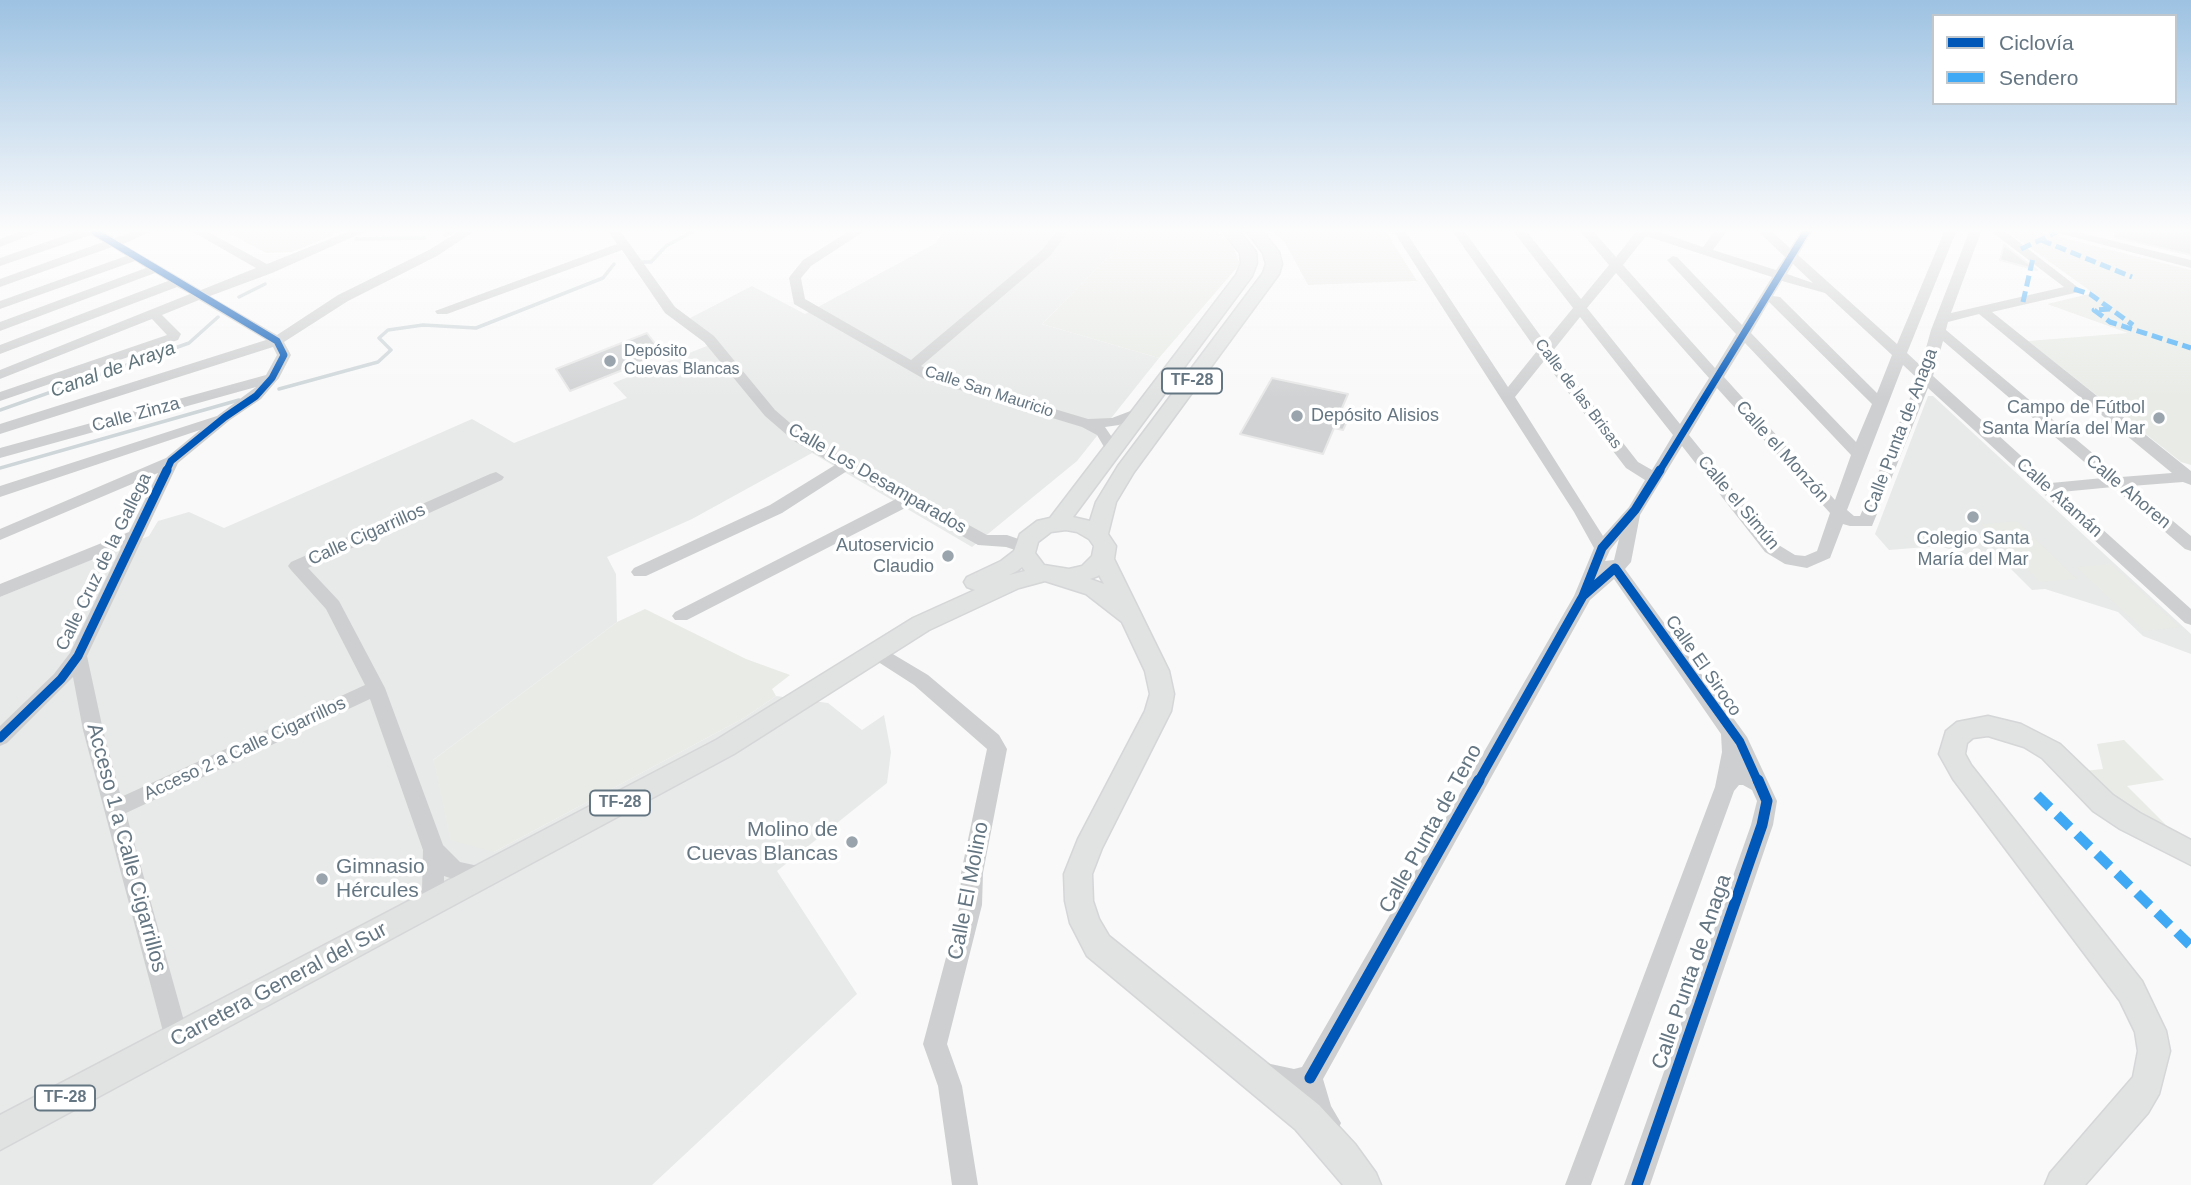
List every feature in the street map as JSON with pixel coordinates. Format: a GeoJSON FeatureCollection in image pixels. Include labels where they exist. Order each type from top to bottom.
{"type":"FeatureCollection","features":[{"type":"Feature","properties":{"kind":"main road","name":"TF-28"},"geometry":{"type":"LineString","coordinates":[[1028,544],[1057,523],[1235,287]]}},
{"type":"Feature","properties":{"kind":"main road","name":"TF-28"},"geometry":{"type":"LineString","coordinates":[[1051,575],[1080,575],[1090,571],[1103,559],[1105,546],[1097,534],[1106,502],[1125,470],[1261,287]]}},
{"type":"Feature","properties":{"kind":"main road"},"geometry":{"type":"LineString","coordinates":[[1057,523],[1083,526],[1097,534]]}},
{"type":"Feature","properties":{"kind":"main road"},"geometry":{"type":"LineString","coordinates":[[1028,544],[1030,565],[1051,575],[1094,588],[1128,616]]}},
{"type":"Feature","properties":{"kind":"main road","name":"Carretera General del Sur"},"geometry":{"type":"LineString","coordinates":[[813,690],[881,631],[913,612],[1001,570],[1028,544]]}},
{"type":"Feature","properties":{"kind":"main road"},"geometry":{"type":"LineString","coordinates":[[1103,559],[1119,589],[1128,616],[1157,671],[1162,694],[1158,711],[1088,847],[1078,874],[1079,901],[1085,923],[1098,946],[1307,1117],[1343,1156],[1364,1185]]}},
{"type":"Feature","properties":{"kind":"main road","name":"Carretera General del Sur"},"geometry":{"type":"LineString","coordinates":[[0,1133],[725,747],[921,624],[1012,582],[1051,575]]}},
{"type":"Feature","properties":{"kind":"main road"},"geometry":{"type":"LineString","coordinates":[[2062,1185],[2136,1101],[2148,1083],[2154,1051],[2150,1031],[2131,991],[1962,772],[1952,754],[1955,738],[1966,729],[1988,726],[2012,731],[2033,740],[2051,751],[2103,803],[2140,827],[2191,853]]}},
{"type":"Feature","properties":{"kind":"street"},"geometry":{"type":"LineString","coordinates":[[0,305],[49,287]]}},
{"type":"Feature","properties":{"kind":"street"},"geometry":{"type":"LineString","coordinates":[[0,327],[106,287]]}},
{"type":"Feature","properties":{"kind":"street"},"geometry":{"type":"LineString","coordinates":[[0,349],[164,287]]}},
{"type":"Feature","properties":{"kind":"street"},"geometry":{"type":"LineString","coordinates":[[188,287],[277,341],[284,355],[272,378]]}},
{"type":"Feature","properties":{"kind":"street"},"geometry":{"type":"LineString","coordinates":[[0,375],[222,287]]}},
{"type":"Feature","properties":{"kind":"street"},"geometry":{"type":"LineString","coordinates":[[0,429],[277,341],[364,287]]}},
{"type":"Feature","properties":{"kind":"street"},"geometry":{"type":"LineString","coordinates":[[442,311],[507,287]]}},
{"type":"Feature","properties":{"kind":"street","name":"Calle Los Desamparados"},"geometry":{"type":"LineString","coordinates":[[655,287],[670,310],[709,339],[770,413],[799,438],[849,463],[907,500],[984,541],[1028,544]]}},
{"type":"Feature","properties":{"kind":"street","name":"Calle San Mauricio"},"geometry":{"type":"LineString","coordinates":[[797,287],[799,301],[929,376],[1087,424],[1103,432],[1112,449]]}},
{"type":"Feature","properties":{"kind":"street"},"geometry":{"type":"LineString","coordinates":[[912,366],[1005,287]]}},
{"type":"Feature","properties":{"kind":"street"},"geometry":{"type":"LineString","coordinates":[[1436,287],[1582,512],[1598,555],[1619,561]]}},
{"type":"Feature","properties":{"kind":"street","name":"Calle de las Brisas"},"geometry":{"type":"LineString","coordinates":[[1498,287],[1632,465],[1654,479]]}},
{"type":"Feature","properties":{"kind":"street","name":"Calle el Simún"},"geometry":{"type":"LineString","coordinates":[[1565,287],[1771,548],[1791,560],[1807,562]]}},
{"type":"Feature","properties":{"kind":"street"},"geometry":{"type":"LineString","coordinates":[[1508,396],[1597,287]]}},
{"type":"Feature","properties":{"kind":"street","name":"Calle el Monzón"},"geometry":{"type":"LineString","coordinates":[[1635,287],[1839,512]]}},
{"type":"Feature","properties":{"kind":"street"},"geometry":{"type":"LineString","coordinates":[[1700,287],[1859,454]]}},
{"type":"Feature","properties":{"kind":"street","name":"Calle Punta de Teno"},"geometry":{"type":"LineString","coordinates":[[1589,591],[1598,555],[1635,510],[1770,287]]}},
{"type":"Feature","properties":{"kind":"street","name":"Calle Atamán"},"geometry":{"type":"LineString","coordinates":[[1816,287],[1833,293]]}},
{"type":"Feature","properties":{"kind":"street","name":"Calle Atamán"},"geometry":{"type":"LineString","coordinates":[[1827,287],[2191,619]]}},
{"type":"Feature","properties":{"kind":"street","name":"Calle Punta de Anaga"},"geometry":{"type":"LineString","coordinates":[[1807,562],[1824,554],[1859,454],[1928,287]]}},
{"type":"Feature","properties":{"kind":"street","name":"Calle Punta de Anaga"},"geometry":{"type":"LineString","coordinates":[[1839,512],[1850,521],[1866,522],[1924,378],[1954,287]]}},
{"type":"Feature","properties":{"kind":"street"},"geometry":{"type":"LineString","coordinates":[[1940,325],[1982,310],[2070,291],[2073,287]]}},
{"type":"Feature","properties":{"kind":"street"},"geometry":{"type":"LineString","coordinates":[[1764,297],[1775,300],[1881,405]]}},
{"type":"Feature","properties":{"kind":"street"},"geometry":{"type":"LineString","coordinates":[[1982,310],[2190,477]]}},
{"type":"Feature","properties":{"kind":"street"},"geometry":{"type":"LineString","coordinates":[[2,394],[173,337],[174,334],[154,314]]}},
{"type":"Feature","properties":{"kind":"street","name":"Calle Ahoren"},"geometry":{"type":"LineString","coordinates":[[1940,325],[2116,483],[2191,545]]}},
{"type":"Feature","properties":{"kind":"street","name":"Calle Cruz de la Gallega"},"geometry":{"type":"LineString","coordinates":[[0,738],[61,679],[78,656],[171,461],[225,417],[256,396],[272,378]]}},
{"type":"Feature","properties":{"kind":"street","name":"Calle Zinza"},"geometry":{"type":"LineString","coordinates":[[0,453],[272,378]]}},
{"type":"Feature","properties":{"kind":"street","name":"Calle San Mauricio"},"geometry":{"type":"LineString","coordinates":[[1087,424],[1114,422],[1141,411]]}},
{"type":"Feature","properties":{"kind":"street"},"geometry":{"type":"LineString","coordinates":[[0,490],[225,417]]}},
{"type":"Feature","properties":{"kind":"street"},"geometry":{"type":"LineString","coordinates":[[0,535],[171,461]]}},
{"type":"Feature","properties":{"kind":"street"},"geometry":{"type":"LineString","coordinates":[[640,572],[776,509],[849,463]]}},
{"type":"Feature","properties":{"kind":"street","name":"Calle Cigarrillos"},"geometry":{"type":"LineString","coordinates":[[434,850],[376,688],[333,605],[298,566],[496,477]]}},
{"type":"Feature","properties":{"kind":"street"},"geometry":{"type":"LineString","coordinates":[[2048,488],[2190,477]]}},
{"type":"Feature","properties":{"kind":"street"},"geometry":{"type":"LineString","coordinates":[[681,616],[907,500]]}},
{"type":"Feature","properties":{"kind":"street","name":"Calle Punta de Teno"},"geometry":{"type":"LineString","coordinates":[[1311,1079],[1589,591],[1619,561],[1635,510]]}},
{"type":"Feature","properties":{"kind":"street"},"geometry":{"type":"LineString","coordinates":[[1582,512],[1616,533]]}},
{"type":"Feature","properties":{"kind":"street","name":"Calle El Siroco"},"geometry":{"type":"LineString","coordinates":[[1616,533],[1620,537],[1619,561],[1630,589],[1740,742],[1760,785]]}},
{"type":"Feature","properties":{"kind":"street"},"geometry":{"type":"LineString","coordinates":[[0,591],[134,536]]}},
{"type":"Feature","properties":{"kind":"street"},"geometry":{"type":"LineString","coordinates":[[1589,591],[1608,584],[1630,589]]}},
{"type":"Feature","properties":{"kind":"street","name":"Calle El Molino"},"geometry":{"type":"LineString","coordinates":[[876,651],[921,680],[992,740],[997,749],[972,873],[971,905],[936,1044],[950,1086],[965,1185]]}},
{"type":"Feature","properties":{"kind":"street","name":"Acceso 1 a Calle Cigarrillos"},"geometry":{"type":"LineString","coordinates":[[78,656],[93,730],[177,1039]]}},
{"type":"Feature","properties":{"kind":"street","name":"Acceso 2 a Calle Cigarrillos"},"geometry":{"type":"LineString","coordinates":[[115,808],[376,688]]}},
{"type":"Feature","properties":{"kind":"street","name":"Calle El Siroco"},"geometry":{"type":"LineString","coordinates":[[1725,787],[1732,752],[1731,733]]}},
{"type":"Feature","properties":{"kind":"street"},"geometry":{"type":"LineString","coordinates":[[1725,787],[1734,777],[1746,777],[1760,785]]}},
{"type":"Feature","properties":{"kind":"street","name":"Calle Punta de Anaga"},"geometry":{"type":"LineString","coordinates":[[1637,1185],[1762,825],[1767,801],[1760,785]]}},
{"type":"Feature","properties":{"kind":"street","name":"Calle Punta de Anaga"},"geometry":{"type":"LineString","coordinates":[[1578,1185],[1725,787]]}},
{"type":"Feature","properties":{"kind":"street"},"geometry":{"type":"LineString","coordinates":[[434,850],[452,869],[471,876],[484,876]]}},
{"type":"Feature","properties":{"kind":"street"},"geometry":{"type":"LineString","coordinates":[[423,910],[433,891],[434,850]]}},
{"type":"Feature","properties":{"kind":"street"},"geometry":{"type":"LineString","coordinates":[[1252,1070],[1277,1079],[1311,1079],[1320,1113],[1332,1126],[1343,1156]]}},
{"type":"Feature","properties":{"kind":"shaded area"},"geometry":{"type":"Polygon","coordinates":[[[749,287],[754,287],[805,314],[854,287],[1078,287],[1042,324],[1159,358],[1077,461],[972,547],[812,453],[692,519],[607,557],[616,574],[617,622],[433,760],[494,852],[744,718],[776,696],[828,703],[862,730],[884,715],[891,752],[887,783],[777,871],[857,994],[652,1185],[0,1185],[0,597],[149,536],[158,521],[189,512],[224,528],[472,419],[514,443],[627,398],[613,383],[717,342],[690,318],[749,287]]]}},
{"type":"Feature","properties":{"kind":"shaded area"},"geometry":{"type":"Polygon","coordinates":[[[1078,287],[1220,287],[1159,358],[1042,324],[1078,287]]]}},
{"type":"Feature","properties":{"kind":"shaded area","name":"Campo de Fútbol Santa María del Mar"},"geometry":{"type":"Polygon","coordinates":[[[2085,287],[2191,287],[2191,465],[2181,462],[2028,341],[2128,333],[2047,304],[2093,293],[2085,287]]]}},
{"type":"Feature","properties":{"kind":"shaded area","name":"Colegio Santa María del Mar"},"geometry":{"type":"Polygon","coordinates":[[[1928,396],[1933,396],[2191,634],[2191,654],[2143,636],[2118,612],[2045,589],[2032,590],[2010,568],[1939,546],[1889,550],[1875,534],[1928,396]]]}},
{"type":"Feature","properties":{"kind":"shaded area"},"geometry":{"type":"Polygon","coordinates":[[[2017,521],[2077,579],[2040,582],[1981,524],[2017,521]]]}},
{"type":"Feature","properties":{"kind":"shaded area"},"geometry":{"type":"Polygon","coordinates":[[[2111,564],[2180,627],[2144,631],[2076,567],[2111,564]]]}},
{"type":"Feature","properties":{"kind":"shaded area"},"geometry":{"type":"Polygon","coordinates":[[[645,609],[746,659],[790,675],[772,689],[776,696],[744,718],[494,852],[450,840],[433,760],[617,622],[645,609]]]}},
{"type":"Feature","properties":{"kind":"shaded area"},"geometry":{"type":"Polygon","coordinates":[[[2124,740],[2164,780],[2127,786],[2170,829],[2137,814],[2095,783],[2084,771],[2103,769],[2097,744],[2124,740]]]}},
{"type":"Feature","properties":{"kind":"building","name":"Depósito Cuevas Blancas"},"geometry":{"type":"Polygon","coordinates":[[[647,333],[663,354],[570,391],[556,369],[647,333]]]}},
{"type":"Feature","properties":{"kind":"building","name":"Depósito Alisios"},"geometry":{"type":"Polygon","coordinates":[[[1272,378],[1348,394],[1339,415],[1349,417],[1343,430],[1334,428],[1323,454],[1240,434],[1272,378]]]}},
{"type":"Feature","properties":{"kind":"waterway","name":"Canal de Araya"},"geometry":{"type":"LineString","coordinates":[[239,297],[258,287]]}},
{"type":"Feature","properties":{"kind":"waterway"},"geometry":{"type":"LineString","coordinates":[[279,389],[378,362],[391,350],[379,338],[388,330],[423,325],[476,328],[579,287]]}},
{"type":"Feature","properties":{"kind":"waterway","name":"Canal de Araya"},"geometry":{"type":"LineString","coordinates":[[0,410],[189,343],[218,317]]}},
{"type":"Feature","properties":{"kind":"waterway"},"geometry":{"type":"LineString","coordinates":[[0,468],[239,400]]}},
{"type":"Feature","properties":{"kind":"marked path"},"geometry":{"type":"LineString","coordinates":[[2023,302],[2026,287]]}},
{"type":"Feature","properties":{"kind":"marked path"},"geometry":{"type":"LineString","coordinates":[[2074,289],[2090,294],[2133,325]]}},
{"type":"Feature","properties":{"kind":"marked path"},"geometry":{"type":"LineString","coordinates":[[2110,309],[2094,310],[2110,322],[2191,348]]}},
{"type":"Feature","properties":{"kind":"marked path"},"geometry":{"type":"LineString","coordinates":[[2037,795],[2191,946]]}},
{"type":"Feature","properties":{"kind":"cycle path"},"geometry":{"type":"LineString","coordinates":[[0,738],[61,679],[78,656],[171,461],[225,417],[256,396],[272,378],[284,355],[277,341],[187,287]]}},
{"type":"Feature","properties":{"kind":"cycle path"},"geometry":{"type":"LineString","coordinates":[[1310,1078],[1583,596],[1602,548],[1635,510],[1772,287]]}},
{"type":"Feature","properties":{"kind":"cycle path"},"geometry":{"type":"LineString","coordinates":[[1583,596],[1615,568],[1740,742],[1767,801],[1762,825],[1637,1185]]}},
{"type":"Feature","properties":{"kind":"place","name":"Depósito Cuevas Blancas"},"geometry":{"type":"Point","coordinates":[610,361]}},
{"type":"Feature","properties":{"kind":"place","name":"Depósito Alisios"},"geometry":{"type":"Point","coordinates":[1297,416]}},
{"type":"Feature","properties":{"kind":"place","name":"Campo de Fútbol Santa María del Mar"},"geometry":{"type":"Point","coordinates":[2159,418]}},
{"type":"Feature","properties":{"kind":"place","name":"Colegio Santa María del Mar"},"geometry":{"type":"Point","coordinates":[1973,517]}},
{"type":"Feature","properties":{"kind":"place","name":"Autoservicio Claudio"},"geometry":{"type":"Point","coordinates":[948,556]}},
{"type":"Feature","properties":{"kind":"place","name":"Molino de Cuevas Blancas"},"geometry":{"type":"Point","coordinates":[852,842]}},
{"type":"Feature","properties":{"kind":"place","name":"Gimnasio Hércules"},"geometry":{"type":"Point","coordinates":[322,879]}}]}
